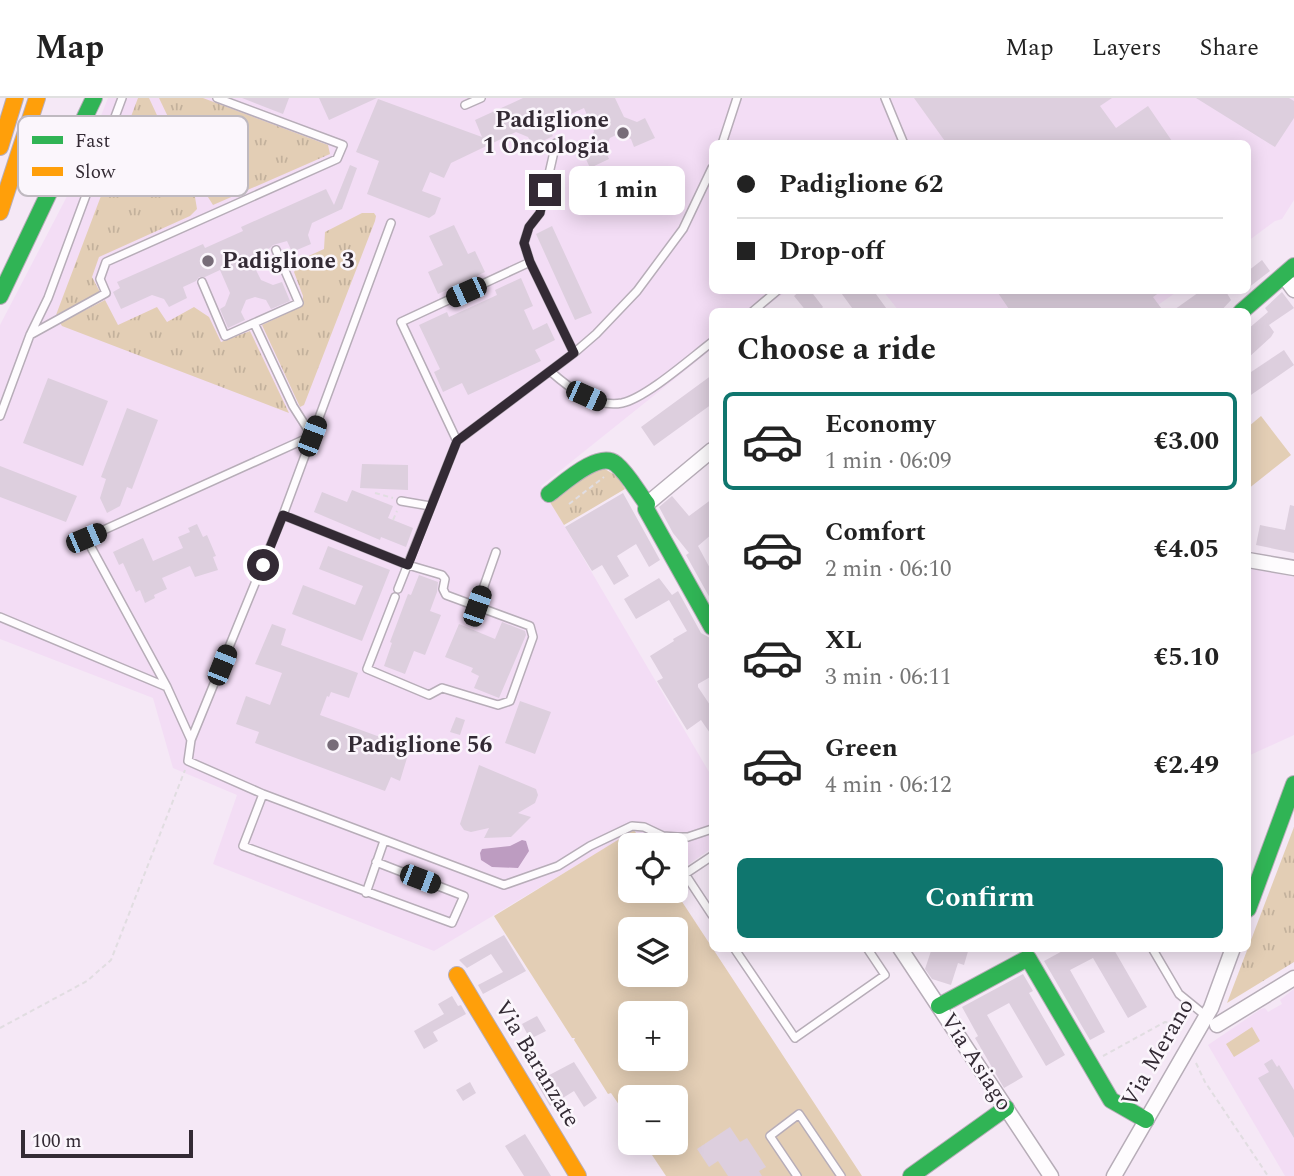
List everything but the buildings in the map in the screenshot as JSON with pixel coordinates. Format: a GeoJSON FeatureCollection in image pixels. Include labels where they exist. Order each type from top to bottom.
{"type":"FeatureCollection","features":[{"type":"Feature","properties":{"kind":"main road"},"geometry":{"type":"LineString","coordinates":[[0,105],[2,98]]}},
{"type":"Feature","properties":{"kind":"main road"},"geometry":{"type":"LineString","coordinates":[[0,147],[15,98]]}},
{"type":"Feature","properties":{"kind":"main road"},"geometry":{"type":"LineString","coordinates":[[31,116],[37,98]]}},
{"type":"Feature","properties":{"kind":"main road"},"geometry":{"type":"LineString","coordinates":[[85,116],[94,98]]}},
{"type":"Feature","properties":{"kind":"main road"},"geometry":{"type":"LineString","coordinates":[[0,212],[18,157]]}},
{"type":"Feature","properties":{"kind":"main road"},"geometry":{"type":"LineString","coordinates":[[0,296],[47,196]]}},
{"type":"Feature","properties":{"kind":"main road"},"geometry":{"type":"LineString","coordinates":[[1246,308],[1289,271]]}},
{"type":"Feature","properties":{"kind":"main road"},"geometry":{"type":"LineString","coordinates":[[550,494],[597,460],[608,459],[617,465],[647,504],[646,509],[709,621]]}},
{"type":"Feature","properties":{"kind":"main road"},"geometry":{"type":"LineString","coordinates":[[1251,901],[1293,786]]}},
{"type":"Feature","properties":{"kind":"main road"},"geometry":{"type":"LineString","coordinates":[[939,1006],[1028,958],[1111,1100],[1146,1120]]}},
{"type":"Feature","properties":{"kind":"main road","name":"Via Baranzate"},"geometry":{"type":"LineString","coordinates":[[457,975],[578,1176]]}},
{"type":"Feature","properties":{"kind":"main road"},"geometry":{"type":"LineString","coordinates":[[911,1176],[1006,1108]]}},
{"type":"Feature","properties":{"kind":"street"},"geometry":{"type":"LineString","coordinates":[[1289,271],[1294,290]]}},
{"type":"Feature","properties":{"kind":"street"},"geometry":{"type":"LineString","coordinates":[[647,504],[709,452]]}},
{"type":"Feature","properties":{"kind":"street"},"geometry":{"type":"LineString","coordinates":[[1251,561],[1294,568]]}},
{"type":"Feature","properties":{"kind":"street","name":"Via Asiago"},"geometry":{"type":"LineString","coordinates":[[903,952],[1051,1176]]}},
{"type":"Feature","properties":{"kind":"street","name":"Via Merano"},"geometry":{"type":"LineString","coordinates":[[1114,1176],[1146,1120],[1212,1020],[1232,952]]}},
{"type":"Feature","properties":{"kind":"street"},"geometry":{"type":"LineString","coordinates":[[1212,1020],[1294,978]]}},
{"type":"Feature","properties":{"kind":"lane"},"geometry":{"type":"LineString","coordinates":[[115,116],[122,98]]}},
{"type":"Feature","properties":{"kind":"lane"},"geometry":{"type":"LineString","coordinates":[[30,335],[106,293],[100,279],[106,262],[337,159],[344,145],[217,98]]}},
{"type":"Feature","properties":{"kind":"lane"},"geometry":{"type":"LineString","coordinates":[[465,105],[481,98]]}},
{"type":"Feature","properties":{"kind":"lane"},"geometry":{"type":"LineString","coordinates":[[723,140],[737,98]]}},
{"type":"Feature","properties":{"kind":"lane"},"geometry":{"type":"LineString","coordinates":[[885,98],[902,140]]}},
{"type":"Feature","properties":{"kind":"lane"},"geometry":{"type":"LineString","coordinates":[[556,143],[540,213],[529,227],[524,243],[530,262],[574,353]]}},
{"type":"Feature","properties":{"kind":"lane"},"geometry":{"type":"LineString","coordinates":[[283,515],[408,565],[442,575],[445,579],[443,589],[446,595],[530,626],[533,637],[510,701],[498,705],[442,688],[429,695],[367,669],[408,565],[430,506],[457,441],[574,353],[637,291],[683,229],[709,174]]}},
{"type":"Feature","properties":{"kind":"lane"},"geometry":{"type":"LineString","coordinates":[[0,416],[86,196]]}},
{"type":"Feature","properties":{"kind":"lane"},"geometry":{"type":"LineString","coordinates":[[391,223],[283,515],[191,740],[188,761],[263,794],[504,885],[558,866],[590,846],[632,826],[644,827],[663,836],[677,837],[709,831]]}},
{"type":"Feature","properties":{"kind":"lane"},"geometry":{"type":"LineString","coordinates":[[202,282],[225,336],[299,303],[276,250]]}},
{"type":"Feature","properties":{"kind":"lane"},"geometry":{"type":"LineString","coordinates":[[457,441],[401,322],[530,262]]}},
{"type":"Feature","properties":{"kind":"lane"},"geometry":{"type":"LineString","coordinates":[[757,308],[773,294]]}},
{"type":"Feature","properties":{"kind":"lane"},"geometry":{"type":"LineString","coordinates":[[254,323],[293,406],[312,436]]}},
{"type":"Feature","properties":{"kind":"lane"},"geometry":{"type":"LineString","coordinates":[[550,371],[598,402],[620,404],[644,391],[709,344]]}},
{"type":"Feature","properties":{"kind":"lane"},"geometry":{"type":"LineString","coordinates":[[191,740],[167,687],[86,538],[312,436]]}},
{"type":"Feature","properties":{"kind":"lane"},"geometry":{"type":"LineString","coordinates":[[401,500],[430,506]]}},
{"type":"Feature","properties":{"kind":"lane"},"geometry":{"type":"LineString","coordinates":[[477,606],[496,552]]}},
{"type":"Feature","properties":{"kind":"lane"},"geometry":{"type":"LineString","coordinates":[[0,617],[167,687]]}},
{"type":"Feature","properties":{"kind":"lane"},"geometry":{"type":"LineString","coordinates":[[263,794],[243,846],[452,923],[464,896],[376,862]]}},
{"type":"Feature","properties":{"kind":"lane"},"geometry":{"type":"LineString","coordinates":[[366,893],[384,841]]}},
{"type":"Feature","properties":{"kind":"lane"},"geometry":{"type":"LineString","coordinates":[[709,858],[685,874],[709,910]]}},
{"type":"Feature","properties":{"kind":"lane"},"geometry":{"type":"LineString","coordinates":[[737,952],[794,1038],[885,975],[870,952]]}},
{"type":"Feature","properties":{"kind":"lane"},"geometry":{"type":"LineString","coordinates":[[1154,952],[1179,994],[1212,1020]]}},
{"type":"Feature","properties":{"kind":"lane"},"geometry":{"type":"LineString","coordinates":[[797,1176],[770,1136],[799,1114],[841,1176]]}},
{"type":"Feature","properties":{"kind":"path"},"geometry":{"type":"LineString","coordinates":[[569,504],[617,465]]}},
{"type":"Feature","properties":{"kind":"path"},"geometry":{"type":"LineString","coordinates":[[375,493],[401,500]]}},
{"type":"Feature","properties":{"kind":"path"},"geometry":{"type":"LineString","coordinates":[[393,520],[395,515]]}},
{"type":"Feature","properties":{"kind":"path"},"geometry":{"type":"LineString","coordinates":[[0,1028],[87,981],[111,960],[188,761]]}},
{"type":"Feature","properties":{"kind":"path"},"geometry":{"type":"LineString","coordinates":[[1090,1064],[1165,1022],[1190,1028]]}},
{"type":"Feature","properties":{"kind":"path"},"geometry":{"type":"LineString","coordinates":[[1196,1063],[1205,1082],[1268,1176]]}},
{"type":"Feature","properties":{"kind":"shaded area"},"geometry":{"type":"Polygon","coordinates":[[[108,98],[1294,98],[1294,200],[1282,219],[1251,239],[1251,140],[709,140],[709,294],[783,294],[764,308],[709,308],[709,351],[541,486],[709,772],[709,850],[688,865],[688,833],[618,833],[618,841],[434,951],[213,864],[237,795],[173,768],[153,698],[0,639],[0,325],[67,196],[248,196],[248,116],[101,116],[108,98]]]}},
{"type":"Feature","properties":{"kind":"shaded area"},"geometry":{"type":"Polygon","coordinates":[[[885,294],[1174,294],[1154,308],[897,308],[885,294]]]}},
{"type":"Feature","properties":{"kind":"shaded area"},"geometry":{"type":"Polygon","coordinates":[[[1251,569],[1294,577],[1294,735],[1251,755],[1251,569]]]}},
{"type":"Feature","properties":{"kind":"shaded area"},"geometry":{"type":"Polygon","coordinates":[[[522,840],[526,841],[529,851],[518,868],[492,867],[481,860],[482,849],[510,846],[522,840]]]}},
{"type":"Feature","properties":{"kind":"shaded area"},"geometry":{"type":"Polygon","coordinates":[[[1294,989],[1294,1176],[1285,1176],[1208,1045],[1261,1009],[1265,1008],[1268,1012],[1282,1004],[1280,1000],[1294,989]]]}},
{"type":"Feature","properties":{"kind":"green space"},"geometry":{"type":"Polygon","coordinates":[[[138,98],[149,98],[157,116],[131,116],[138,98]]]}},
{"type":"Feature","properties":{"kind":"green space"},"geometry":{"type":"Polygon","coordinates":[[[159,98],[203,98],[328,145],[330,154],[248,190],[248,116],[168,116],[159,98]]]}},
{"type":"Feature","properties":{"kind":"green space"},"geometry":{"type":"Polygon","coordinates":[[[101,196],[195,196],[197,209],[190,216],[99,257],[92,277],[100,292],[56,315],[101,196]]]}},
{"type":"Feature","properties":{"kind":"green space"},"geometry":{"type":"Polygon","coordinates":[[[207,196],[234,196],[213,205],[207,196]]]}},
{"type":"Feature","properties":{"kind":"green space"},"geometry":{"type":"Polygon","coordinates":[[[362,213],[374,213],[375,221],[304,405],[300,407],[262,325],[302,306],[303,296],[294,272],[302,259],[324,249],[325,232],[362,213]]]}},
{"type":"Feature","properties":{"kind":"green space"},"geometry":{"type":"Polygon","coordinates":[[[105,300],[118,325],[157,307],[167,322],[194,307],[209,317],[221,342],[250,331],[289,413],[60,323],[105,300]]]}},
{"type":"Feature","properties":{"kind":"green space"},"geometry":{"type":"Polygon","coordinates":[[[1261,416],[1291,455],[1251,487],[1251,424],[1261,416]]]}},
{"type":"Feature","properties":{"kind":"green space"},"geometry":{"type":"Polygon","coordinates":[[[596,464],[617,476],[625,489],[564,525],[548,499],[596,464]]]}},
{"type":"Feature","properties":{"kind":"green space"},"geometry":{"type":"Polygon","coordinates":[[[1294,827],[1294,962],[1227,1003],[1246,952],[1251,952],[1251,940],[1294,827]]]}},
{"type":"Feature","properties":{"kind":"green space"},"geometry":{"type":"Polygon","coordinates":[[[618,840],[618,903],[683,903],[709,943],[709,952],[715,952],[862,1176],[666,1176],[652,1155],[688,1155],[688,1085],[618,1085],[618,1103],[611,1093],[608,1094],[575,1038],[572,1038],[494,916],[618,840]]]}},
{"type":"Feature","properties":{"kind":"green space"},"geometry":{"type":"Polygon","coordinates":[[[1252,1027],[1260,1041],[1234,1057],[1226,1044],[1252,1027]]]}},
{"type":"Feature","properties":{"kind":"traffic: fast"},"geometry":{"type":"LineString","coordinates":[[85,116],[94,98]]}},
{"type":"Feature","properties":{"kind":"traffic: fast"},"geometry":{"type":"LineString","coordinates":[[0,296],[47,196]]}},
{"type":"Feature","properties":{"kind":"traffic: fast"},"geometry":{"type":"LineString","coordinates":[[1246,308],[1294,266]]}},
{"type":"Feature","properties":{"kind":"traffic: fast"},"geometry":{"type":"LineString","coordinates":[[549,494],[591,464],[600,461],[616,464],[647,504],[646,509],[709,622]]}},
{"type":"Feature","properties":{"kind":"traffic: fast"},"geometry":{"type":"LineString","coordinates":[[1251,901],[1294,784]]}},
{"type":"Feature","properties":{"kind":"traffic: fast"},"geometry":{"type":"LineString","coordinates":[[939,1006],[1028,958],[1111,1100],[1146,1120]]}},
{"type":"Feature","properties":{"kind":"traffic: fast"},"geometry":{"type":"LineString","coordinates":[[911,1176],[1006,1108]]}},
{"type":"Feature","properties":{"kind":"traffic: slow"},"geometry":{"type":"LineString","coordinates":[[0,147],[15,98]]}},
{"type":"Feature","properties":{"kind":"traffic: slow"},"geometry":{"type":"LineString","coordinates":[[31,116],[37,98]]}},
{"type":"Feature","properties":{"kind":"traffic: slow"},"geometry":{"type":"LineString","coordinates":[[0,212],[18,157]]}},
{"type":"Feature","properties":{"kind":"traffic: slow"},"geometry":{"type":"LineString","coordinates":[[457,975],[578,1176]]}},
{"type":"Feature","properties":{"kind":"place","name":"Padiglione 1 Oncologia"},"geometry":{"type":"Point","coordinates":[623,133]}},
{"type":"Feature","properties":{"kind":"place","name":"Padiglione 3"},"geometry":{"type":"Point","coordinates":[208,261]}},
{"type":"Feature","properties":{"kind":"place","name":"Padiglione 56"},"geometry":{"type":"Point","coordinates":[333,745]}},
{"type":"Feature","properties":{"kind":"route"},"geometry":{"type":"LineString","coordinates":[[263,565],[283,515],[408,565],[457,441],[574,353],[530,262],[524,243],[529,227],[540,213],[545,190]]}}]}
